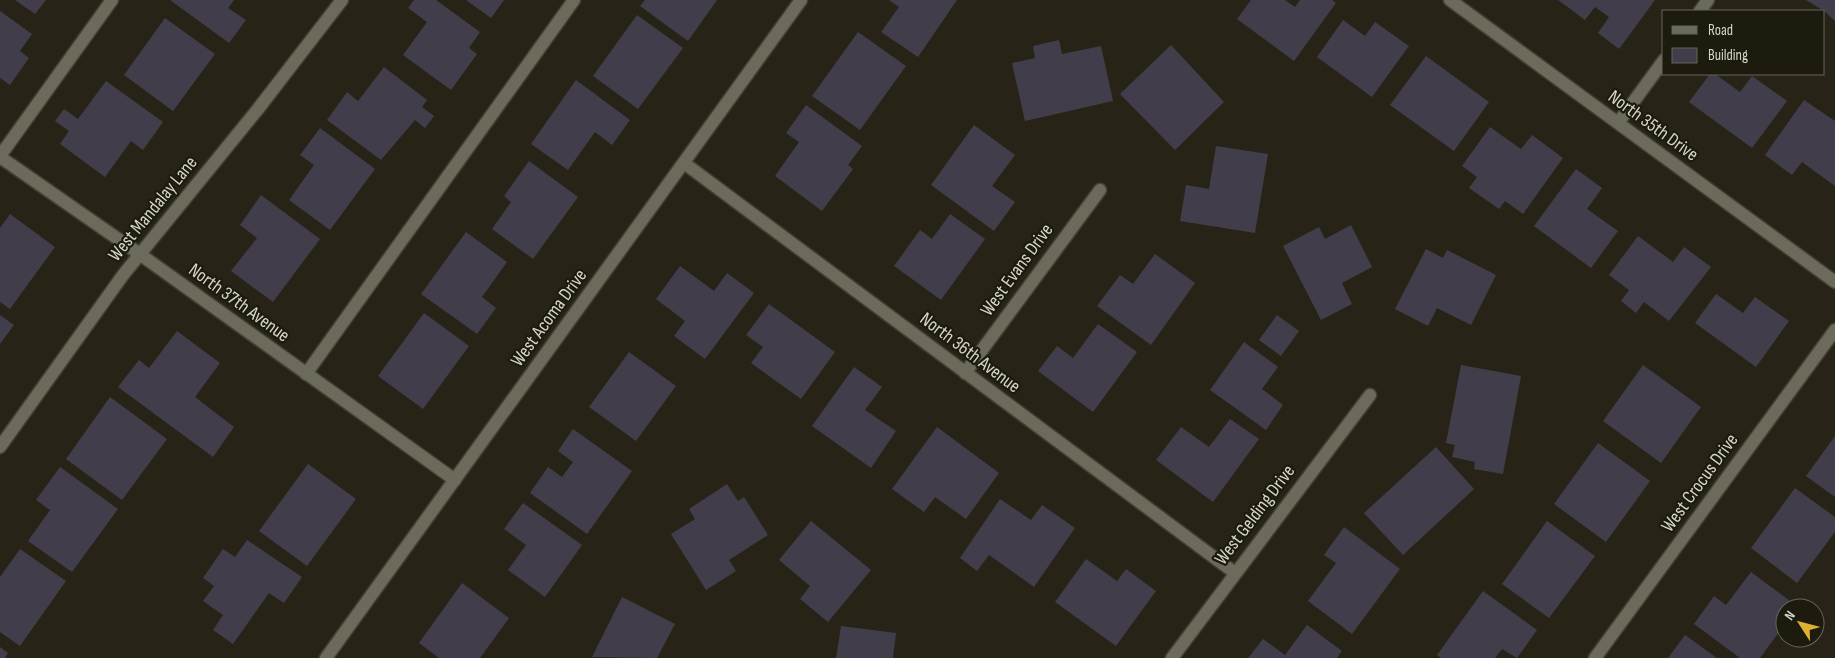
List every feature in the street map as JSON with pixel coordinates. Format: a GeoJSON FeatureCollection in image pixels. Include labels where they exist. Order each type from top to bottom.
{"type":"FeatureCollection","features":[{"type":"Feature","properties":{"kind":"street"},"geometry":{"type":"LineString","coordinates":[[0,157],[112,0]]}},
{"type":"Feature","properties":{"kind":"street","name":"West Mandalay Lane"},"geometry":{"type":"LineString","coordinates":[[0,447],[123,275],[141,255],[342,0]]}},
{"type":"Feature","properties":{"kind":"street"},"geometry":{"type":"LineString","coordinates":[[306,374],[574,0]]}},
{"type":"Feature","properties":{"kind":"street","name":"West Acoma Drive"},"geometry":{"type":"LineString","coordinates":[[326,658],[802,0]]}},
{"type":"Feature","properties":{"kind":"street","name":"North 35th Drive"},"geometry":{"type":"LineString","coordinates":[[1450,0],[1835,282]]}},
{"type":"Feature","properties":{"kind":"street"},"geometry":{"type":"LineString","coordinates":[[1618,123],[1662,63]]}},
{"type":"Feature","properties":{"kind":"street","name":"North 37th Avenue"},"geometry":{"type":"LineString","coordinates":[[0,157],[141,255],[455,480]]}},
{"type":"Feature","properties":{"kind":"street","name":"North 36th Avenue"},"geometry":{"type":"LineString","coordinates":[[684,163],[1235,573]]}},
{"type":"Feature","properties":{"kind":"street","name":"West Evans Drive"},"geometry":{"type":"LineString","coordinates":[[965,372],[1100,190]]}},
{"type":"Feature","properties":{"kind":"street","name":"West Crocus Drive"},"geometry":{"type":"LineString","coordinates":[[1594,658],[1835,330]]}},
{"type":"Feature","properties":{"kind":"street","name":"West Gelding Drive"},"geometry":{"type":"LineString","coordinates":[[1172,658],[1370,395]]}},
{"type":"Feature","properties":{"kind":"building"},"geometry":{"type":"Polygon","coordinates":[[[15,0],[46,0],[35,14],[15,0]]]}},
{"type":"Feature","properties":{"kind":"building"},"geometry":{"type":"Polygon","coordinates":[[[170,0],[234,0],[228,8],[246,20],[229,43],[170,0]]]}},
{"type":"Feature","properties":{"kind":"building"},"geometry":{"type":"Polygon","coordinates":[[[414,0],[436,0],[480,32],[469,48],[477,54],[451,90],[403,55],[427,22],[408,8],[414,0]]]}},
{"type":"Feature","properties":{"kind":"building"},"geometry":{"type":"Polygon","coordinates":[[[466,0],[504,0],[491,18],[466,0]]]}},
{"type":"Feature","properties":{"kind":"building"},"geometry":{"type":"Polygon","coordinates":[[[645,0],[717,0],[688,41],[640,6],[645,0]]]}},
{"type":"Feature","properties":{"kind":"building"},"geometry":{"type":"Polygon","coordinates":[[[889,0],[957,0],[918,57],[881,32],[899,7],[889,0]]]}},
{"type":"Feature","properties":{"kind":"building"},"geometry":{"type":"Polygon","coordinates":[[[1251,0],[1285,0],[1295,7],[1300,0],[1332,0],[1336,3],[1294,61],[1237,19],[1251,0]]]}},
{"type":"Feature","properties":{"kind":"building"},"geometry":{"type":"Polygon","coordinates":[[[1558,0],[1655,0],[1619,49],[1598,33],[1609,17],[1595,7],[1585,20],[1558,0]]]}},
{"type":"Feature","properties":{"kind":"building"},"geometry":{"type":"Polygon","coordinates":[[[1806,0],[1835,0],[1835,21],[1825,10],[1806,0]]]}},
{"type":"Feature","properties":{"kind":"building"},"geometry":{"type":"Polygon","coordinates":[[[0,11],[32,34],[20,51],[29,58],[10,85],[0,78],[0,11]]]}},
{"type":"Feature","properties":{"kind":"building"},"geometry":{"type":"Polygon","coordinates":[[[637,15],[683,48],[638,109],[593,76],[637,15]]]}},
{"type":"Feature","properties":{"kind":"building"},"geometry":{"type":"Polygon","coordinates":[[[165,18],[215,54],[173,111],[124,75],[165,18]]]}},
{"type":"Feature","properties":{"kind":"building"},"geometry":{"type":"Polygon","coordinates":[[[1343,20],[1365,36],[1375,22],[1409,46],[1372,97],[1317,57],[1343,20]]]}},
{"type":"Feature","properties":{"kind":"building"},"geometry":{"type":"Polygon","coordinates":[[[858,32],[906,66],[860,130],[812,96],[858,32]]]}},
{"type":"Feature","properties":{"kind":"building"},"geometry":{"type":"Polygon","coordinates":[[[1059,40],[1062,54],[1101,46],[1113,101],[1025,121],[1012,63],[1035,58],[1033,46],[1059,40]]]}},
{"type":"Feature","properties":{"kind":"building"},"geometry":{"type":"Polygon","coordinates":[[[1171,45],[1224,102],[1175,150],[1120,94],[1171,45]]]}},
{"type":"Feature","properties":{"kind":"building"},"geometry":{"type":"Polygon","coordinates":[[[1426,56],[1489,102],[1454,151],[1390,105],[1426,56]]]}},
{"type":"Feature","properties":{"kind":"building"},"geometry":{"type":"Polygon","coordinates":[[[384,67],[427,100],[422,107],[434,116],[425,128],[415,120],[381,160],[327,120],[347,92],[358,101],[384,67]]]}},
{"type":"Feature","properties":{"kind":"building"},"geometry":{"type":"Polygon","coordinates":[[[1709,75],[1716,75],[1740,92],[1752,76],[1787,101],[1752,148],[1689,102],[1709,75]]]}},
{"type":"Feature","properties":{"kind":"building"},"geometry":{"type":"Polygon","coordinates":[[[576,80],[630,120],[612,145],[595,132],[568,170],[531,144],[576,80]]]}},
{"type":"Feature","properties":{"kind":"building"},"geometry":{"type":"Polygon","coordinates":[[[106,81],[163,122],[143,150],[131,141],[105,177],[60,144],[69,131],[55,121],[64,109],[78,119],[106,81]]]}},
{"type":"Feature","properties":{"kind":"building"},"geometry":{"type":"Polygon","coordinates":[[[1804,100],[1835,121],[1835,186],[1802,162],[1792,175],[1765,155],[1804,100]]]}},
{"type":"Feature","properties":{"kind":"building"},"geometry":{"type":"Polygon","coordinates":[[[806,105],[862,146],[848,165],[853,169],[822,211],[775,176],[799,142],[786,133],[806,105]]]}},
{"type":"Feature","properties":{"kind":"building"},"geometry":{"type":"Polygon","coordinates":[[[974,125],[1015,155],[992,186],[1015,202],[994,231],[931,185],[974,125]]]}},
{"type":"Feature","properties":{"kind":"building"},"geometry":{"type":"Polygon","coordinates":[[[1490,127],[1521,149],[1532,135],[1563,158],[1523,214],[1505,201],[1499,209],[1469,188],[1477,177],[1462,166],[1490,127]]]}},
{"type":"Feature","properties":{"kind":"building"},"geometry":{"type":"Polygon","coordinates":[[[320,128],[375,169],[330,230],[289,200],[314,165],[300,155],[320,128]]]}},
{"type":"Feature","properties":{"kind":"building"},"geometry":{"type":"Polygon","coordinates":[[[1216,146],[1268,154],[1255,233],[1180,221],[1186,185],[1209,189],[1216,146]]]}},
{"type":"Feature","properties":{"kind":"building"},"geometry":{"type":"Polygon","coordinates":[[[529,161],[578,197],[533,259],[492,229],[511,202],[504,196],[529,161]]]}},
{"type":"Feature","properties":{"kind":"building"},"geometry":{"type":"Polygon","coordinates":[[[1576,169],[1602,188],[1587,209],[1618,231],[1591,268],[1534,226],[1576,169]]]}},
{"type":"Feature","properties":{"kind":"building"},"geometry":{"type":"Polygon","coordinates":[[[261,195],[320,239],[273,302],[231,271],[257,238],[240,225],[261,195]]]}},
{"type":"Feature","properties":{"kind":"building"},"geometry":{"type":"Polygon","coordinates":[[[10,214],[55,247],[10,309],[0,302],[0,228],[10,214]]]}},
{"type":"Feature","properties":{"kind":"building"},"geometry":{"type":"Polygon","coordinates":[[[950,214],[985,239],[941,300],[894,266],[920,230],[932,239],[950,214]]]}},
{"type":"Feature","properties":{"kind":"building"},"geometry":{"type":"Polygon","coordinates":[[[1351,225],[1372,267],[1342,283],[1352,304],[1321,320],[1283,246],[1319,227],[1325,239],[1351,225]]]}},
{"type":"Feature","properties":{"kind":"building"},"geometry":{"type":"Polygon","coordinates":[[[466,232],[507,262],[482,297],[496,308],[477,334],[421,294],[466,232]]]}},
{"type":"Feature","properties":{"kind":"building"},"geometry":{"type":"Polygon","coordinates":[[[1638,236],[1673,262],[1684,247],[1711,267],[1669,321],[1644,302],[1636,313],[1621,301],[1629,290],[1609,275],[1638,236]]]}},
{"type":"Feature","properties":{"kind":"building"},"geometry":{"type":"Polygon","coordinates":[[[1426,249],[1443,258],[1447,250],[1496,275],[1471,325],[1437,308],[1428,326],[1395,309],[1426,249]]]}},
{"type":"Feature","properties":{"kind":"building"},"geometry":{"type":"Polygon","coordinates":[[[1155,254],[1195,283],[1151,345],[1097,306],[1120,275],[1133,284],[1155,254]]]}},
{"type":"Feature","properties":{"kind":"building"},"geometry":{"type":"Polygon","coordinates":[[[680,266],[714,291],[727,273],[754,293],[705,359],[674,336],[685,321],[656,299],[680,266]]]}},
{"type":"Feature","properties":{"kind":"building"},"geometry":{"type":"Polygon","coordinates":[[[1716,294],[1743,313],[1755,297],[1789,321],[1756,367],[1695,323],[1716,294]]]}},
{"type":"Feature","properties":{"kind":"building"},"geometry":{"type":"Polygon","coordinates":[[[769,304],[835,352],[801,399],[751,363],[763,347],[746,335],[769,304]]]}},
{"type":"Feature","properties":{"kind":"building"},"geometry":{"type":"Polygon","coordinates":[[[424,313],[469,346],[423,409],[378,376],[424,313]]]}},
{"type":"Feature","properties":{"kind":"building"},"geometry":{"type":"Polygon","coordinates":[[[0,315],[14,325],[0,344],[0,315]]]}},
{"type":"Feature","properties":{"kind":"building"},"geometry":{"type":"Polygon","coordinates":[[[1277,315],[1299,331],[1281,356],[1259,340],[1277,315]]]}},
{"type":"Feature","properties":{"kind":"building"},"geometry":{"type":"Polygon","coordinates":[[[1098,324],[1137,352],[1093,412],[1038,371],[1057,346],[1073,358],[1098,324]]]}},
{"type":"Feature","properties":{"kind":"building"},"geometry":{"type":"Polygon","coordinates":[[[177,331],[220,363],[195,397],[234,427],[213,457],[118,387],[139,360],[149,368],[177,331]]]}},
{"type":"Feature","properties":{"kind":"building"},"geometry":{"type":"Polygon","coordinates":[[[1244,342],[1278,367],[1262,389],[1283,405],[1266,430],[1210,390],[1244,342]]]}},
{"type":"Feature","properties":{"kind":"building"},"geometry":{"type":"Polygon","coordinates":[[[629,352],[676,386],[636,441],[589,407],[629,352]]]}},
{"type":"Feature","properties":{"kind":"building"},"geometry":{"type":"Polygon","coordinates":[[[1461,365],[1521,376],[1503,474],[1474,469],[1475,462],[1452,457],[1455,445],[1446,443],[1461,365]]]}},
{"type":"Feature","properties":{"kind":"building"},"geometry":{"type":"Polygon","coordinates":[[[1643,365],[1701,407],[1661,463],[1603,421],[1643,365]]]}},
{"type":"Feature","properties":{"kind":"building"},"geometry":{"type":"Polygon","coordinates":[[[854,367],[882,387],[865,410],[896,431],[871,468],[812,426],[854,367]]]}},
{"type":"Feature","properties":{"kind":"building"},"geometry":{"type":"Polygon","coordinates":[[[110,397],[167,439],[122,500],[66,459],[110,397]]]}},
{"type":"Feature","properties":{"kind":"building"},"geometry":{"type":"Polygon","coordinates":[[[1230,419],[1259,439],[1213,502],[1156,460],[1181,427],[1209,447],[1230,419]]]}},
{"type":"Feature","properties":{"kind":"building"},"geometry":{"type":"Polygon","coordinates":[[[937,427],[999,473],[966,519],[935,497],[924,512],[892,489],[937,427]]]}},
{"type":"Feature","properties":{"kind":"building"},"geometry":{"type":"Polygon","coordinates":[[[573,429],[632,471],[587,534],[530,493],[548,467],[562,477],[573,462],[558,451],[573,429]]]}},
{"type":"Feature","properties":{"kind":"building"},"geometry":{"type":"Polygon","coordinates":[[[1835,436],[1835,497],[1806,476],[1835,436]]]}},
{"type":"Feature","properties":{"kind":"building"},"geometry":{"type":"Polygon","coordinates":[[[1598,443],[1650,481],[1606,542],[1554,504],[1598,443]]]}},
{"type":"Feature","properties":{"kind":"building"},"geometry":{"type":"Polygon","coordinates":[[[1436,447],[1474,489],[1403,555],[1364,513],[1436,447]]]}},
{"type":"Feature","properties":{"kind":"building"},"geometry":{"type":"Polygon","coordinates":[[[308,464],[356,499],[307,566],[259,531],[308,464]]]}},
{"type":"Feature","properties":{"kind":"building"},"geometry":{"type":"Polygon","coordinates":[[[60,467],[118,509],[72,572],[28,541],[50,510],[36,500],[60,467]]]}},
{"type":"Feature","properties":{"kind":"building"},"geometry":{"type":"Polygon","coordinates":[[[727,484],[738,501],[744,497],[768,535],[729,560],[736,571],[706,590],[671,534],[695,519],[689,509],[727,484]]]}},
{"type":"Feature","properties":{"kind":"building"},"geometry":{"type":"Polygon","coordinates":[[[1795,488],[1835,517],[1835,532],[1797,583],[1751,548],[1795,488]]]}},
{"type":"Feature","properties":{"kind":"building"},"geometry":{"type":"Polygon","coordinates":[[[1000,499],[1031,520],[1042,505],[1075,528],[1034,587],[989,555],[977,571],[960,558],[1000,499]]]}},
{"type":"Feature","properties":{"kind":"building"},"geometry":{"type":"Polygon","coordinates":[[[523,503],[582,545],[545,597],[508,570],[526,545],[504,529],[523,503]]]}},
{"type":"Feature","properties":{"kind":"building"},"geometry":{"type":"Polygon","coordinates":[[[811,521],[871,570],[828,622],[800,599],[810,586],[779,560],[811,521]]]}},
{"type":"Feature","properties":{"kind":"building"},"geometry":{"type":"Polygon","coordinates":[[[1547,521],[1595,556],[1549,618],[1502,584],[1547,521]]]}},
{"type":"Feature","properties":{"kind":"building"},"geometry":{"type":"Polygon","coordinates":[[[1344,527],[1400,569],[1352,634],[1308,601],[1336,563],[1324,555],[1344,527]]]}},
{"type":"Feature","properties":{"kind":"building"},"geometry":{"type":"Polygon","coordinates":[[[247,540],[302,577],[284,603],[269,593],[233,644],[213,630],[223,615],[203,601],[214,586],[203,578],[223,549],[235,557],[247,540]]]}},
{"type":"Feature","properties":{"kind":"building"},"geometry":{"type":"Polygon","coordinates":[[[20,549],[66,581],[20,646],[0,632],[0,577],[20,549]]]}},
{"type":"Feature","properties":{"kind":"building"},"geometry":{"type":"Polygon","coordinates":[[[1086,559],[1117,581],[1126,569],[1156,591],[1116,646],[1055,602],[1086,559]]]}},
{"type":"Feature","properties":{"kind":"building"},"geometry":{"type":"Polygon","coordinates":[[[1751,572],[1786,598],[1775,598],[1775,638],[1760,658],[1740,658],[1694,624],[1714,596],[1726,605],[1751,572]]]}},
{"type":"Feature","properties":{"kind":"building"},"geometry":{"type":"Polygon","coordinates":[[[462,583],[509,618],[480,658],[439,658],[419,643],[462,583]]]}},
{"type":"Feature","properties":{"kind":"building"},"geometry":{"type":"Polygon","coordinates":[[[1483,591],[1537,630],[1517,658],[1502,649],[1495,658],[1441,658],[1437,655],[1483,591]]]}},
{"type":"Feature","properties":{"kind":"building"},"geometry":{"type":"Polygon","coordinates":[[[622,597],[675,624],[657,658],[592,657],[622,597]]]}},
{"type":"Feature","properties":{"kind":"building"},"geometry":{"type":"Polygon","coordinates":[[[1307,625],[1342,651],[1337,658],[1248,658],[1263,639],[1285,655],[1307,625]]]}},
{"type":"Feature","properties":{"kind":"building"},"geometry":{"type":"Polygon","coordinates":[[[841,626],[896,633],[893,658],[836,658],[841,626]]]}},
{"type":"Feature","properties":{"kind":"building"},"geometry":{"type":"Polygon","coordinates":[[[1685,635],[1717,658],[1668,658],[1685,635]]]}},
{"type":"Feature","properties":{"kind":"building"},"geometry":{"type":"Polygon","coordinates":[[[0,647],[8,653],[5,658],[0,658],[0,647]]]}}]}
